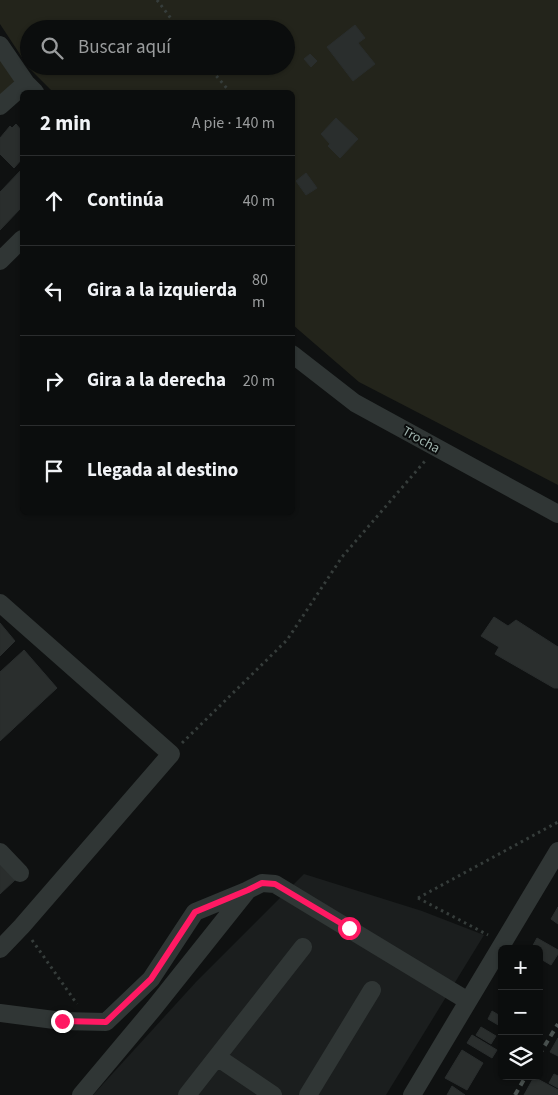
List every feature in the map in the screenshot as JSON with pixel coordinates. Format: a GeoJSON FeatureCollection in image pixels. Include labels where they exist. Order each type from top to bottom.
{"type":"FeatureCollection","features":[{"type":"Feature","properties":{"kind":"street"},"geometry":{"type":"LineString","coordinates":[[0,45],[20,74]]}},
{"type":"Feature","properties":{"kind":"street"},"geometry":{"type":"LineString","coordinates":[[21,75],[30,88]]}},
{"type":"Feature","properties":{"kind":"street"},"geometry":{"type":"LineString","coordinates":[[0,106],[20,94]]}},
{"type":"Feature","properties":{"kind":"street"},"geometry":{"type":"LineString","coordinates":[[0,261],[20,241]]}},
{"type":"Feature","properties":{"kind":"street","name":"Trocha"},"geometry":{"type":"LineString","coordinates":[[295,356],[355,403],[558,514]]}},
{"type":"Feature","properties":{"kind":"street"},"geometry":{"type":"LineString","coordinates":[[0,603],[171,754],[0,949]]}},
{"type":"Feature","properties":{"kind":"street"},"geometry":{"type":"LineString","coordinates":[[412,1095],[558,851]]}},
{"type":"Feature","properties":{"kind":"street"},"geometry":{"type":"LineString","coordinates":[[0,852],[20,873]]}},
{"type":"Feature","properties":{"kind":"street"},"geometry":{"type":"LineString","coordinates":[[0,1013],[62,1021],[106,1022],[151,979],[195,912],[262,883],[275,884],[468,1001]]}},
{"type":"Feature","properties":{"kind":"street"},"geometry":{"type":"LineString","coordinates":[[82,1095],[248,890]]}},
{"type":"Feature","properties":{"kind":"street"},"geometry":{"type":"LineString","coordinates":[[187,1095],[303,947]]}},
{"type":"Feature","properties":{"kind":"street"},"geometry":{"type":"LineString","coordinates":[[308,1095],[372,990]]}},
{"type":"Feature","properties":{"kind":"street"},"geometry":{"type":"LineString","coordinates":[[217,1057],[272,1095]]}},
{"type":"Feature","properties":{"kind":"path"},"geometry":{"type":"LineString","coordinates":[[157,0],[172,20]]}},
{"type":"Feature","properties":{"kind":"path"},"geometry":{"type":"LineString","coordinates":[[216,75],[228,90]]}},
{"type":"Feature","properties":{"kind":"path"},"geometry":{"type":"LineString","coordinates":[[171,754],[287,640],[342,557],[436,448]]}},
{"type":"Feature","properties":{"kind":"path"},"geometry":{"type":"LineString","coordinates":[[503,944],[418,898],[558,822]]}},
{"type":"Feature","properties":{"kind":"path"},"geometry":{"type":"LineString","coordinates":[[22,926],[89,1021]]}},
{"type":"Feature","properties":{"kind":"shaded area"},"geometry":{"type":"Polygon","coordinates":[[[0,0],[558,0],[558,485],[359,382],[295,327],[295,90],[51,90],[36,75],[295,75],[295,20],[20,20],[20,54],[0,24],[0,0]]]}},
{"type":"Feature","properties":{"kind":"shaded area"},"geometry":{"type":"Polygon","coordinates":[[[0,45],[26,83],[0,106],[0,45]]]}},
{"type":"Feature","properties":{"kind":"shaded area"},"geometry":{"type":"Polygon","coordinates":[[[304,874],[422,911],[484,935],[386,1095],[93,1095],[196,982],[304,874]]]}},
{"type":"Feature","properties":{"kind":"building"},"geometry":{"type":"Polygon","coordinates":[[[355,25],[365,38],[358,43],[375,64],[353,81],[327,47],[355,25]]]}},
{"type":"Feature","properties":{"kind":"building"},"geometry":{"type":"Polygon","coordinates":[[[310,54],[317,61],[311,67],[304,59],[310,54]]]}},
{"type":"Feature","properties":{"kind":"building"},"geometry":{"type":"Polygon","coordinates":[[[336,118],[358,139],[340,158],[328,146],[330,144],[321,134],[336,118]]]}},
{"type":"Feature","properties":{"kind":"building"},"geometry":{"type":"Polygon","coordinates":[[[16,124],[20,129],[20,161],[14,168],[0,154],[0,138],[10,126],[12,128],[16,124]]]}},
{"type":"Feature","properties":{"kind":"building"},"geometry":{"type":"Polygon","coordinates":[[[20,171],[20,209],[0,230],[0,192],[20,171]]]}},
{"type":"Feature","properties":{"kind":"building"},"geometry":{"type":"Polygon","coordinates":[[[306,173],[317,188],[306,195],[296,181],[306,173]]]}},
{"type":"Feature","properties":{"kind":"building"},"geometry":{"type":"Polygon","coordinates":[[[494,617],[508,626],[516,620],[558,647],[558,688],[554,688],[495,654],[499,647],[481,636],[494,617]]]}},
{"type":"Feature","properties":{"kind":"building"},"geometry":{"type":"Polygon","coordinates":[[[0,623],[15,641],[0,656],[0,623]]]}},
{"type":"Feature","properties":{"kind":"building"},"geometry":{"type":"Polygon","coordinates":[[[24,650],[57,688],[0,741],[0,672],[24,650]]]}},
{"type":"Feature","properties":{"kind":"building"},"geometry":{"type":"Polygon","coordinates":[[[0,864],[15,880],[0,894],[0,864]]]}},
{"type":"Feature","properties":{"kind":"building"},"geometry":{"type":"Polygon","coordinates":[[[558,907],[558,924],[551,919],[558,907]]]}},
{"type":"Feature","properties":{"kind":"building"},"geometry":{"type":"Polygon","coordinates":[[[537,938],[558,950],[558,954],[551,965],[543,960],[543,945],[533,945],[537,938]]]}},
{"type":"Feature","properties":{"kind":"building"},"geometry":{"type":"Polygon","coordinates":[[[492,1011],[498,1015],[498,1025],[488,1019],[492,1011]]]}},
{"type":"Feature","properties":{"kind":"building"},"geometry":{"type":"Polygon","coordinates":[[[481,1027],[496,1036],[491,1044],[476,1035],[481,1027]]]}},
{"type":"Feature","properties":{"kind":"building"},"geometry":{"type":"Polygon","coordinates":[[[472,1035],[497,1050],[492,1058],[467,1043],[472,1035]]]}},
{"type":"Feature","properties":{"kind":"building"},"geometry":{"type":"Polygon","coordinates":[[[558,1038],[558,1056],[550,1052],[558,1038]]]}},
{"type":"Feature","properties":{"kind":"building"},"geometry":{"type":"Polygon","coordinates":[[[462,1050],[483,1063],[467,1090],[445,1078],[462,1050]]]}},
{"type":"Feature","properties":{"kind":"building"},"geometry":{"type":"Polygon","coordinates":[[[554,1074],[558,1076],[558,1088],[549,1083],[554,1074]]]}},
{"type":"Feature","properties":{"kind":"building"},"geometry":{"type":"Polygon","coordinates":[[[532,1080],[540,1080],[558,1090],[558,1095],[524,1095],[532,1080]]]}},
{"type":"Feature","properties":{"kind":"building"},"geometry":{"type":"Polygon","coordinates":[[[452,1086],[465,1095],[447,1095],[452,1086]]]}},
{"type":"Feature","properties":{"kind":"railway"},"geometry":{"type":"LineString","coordinates":[[543,1048],[558,1024]]}},
{"type":"Feature","properties":{"kind":"railway"},"geometry":{"type":"LineString","coordinates":[[515,1095],[524,1080]]}},
{"type":"Feature","properties":{"kind":"route"},"geometry":{"type":"LineString","coordinates":[[62,1021],[106,1022],[151,979],[195,912],[262,883],[275,884],[349,928]]}}]}
